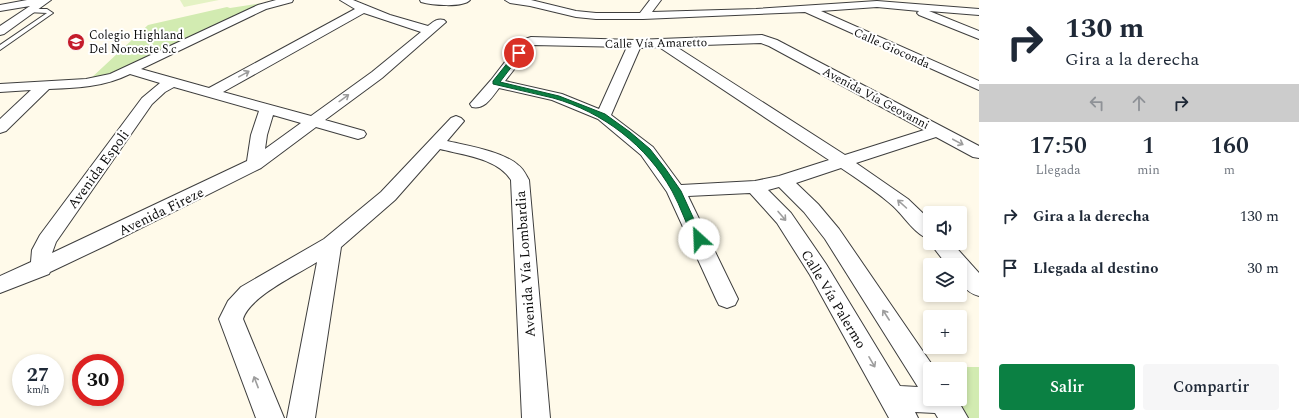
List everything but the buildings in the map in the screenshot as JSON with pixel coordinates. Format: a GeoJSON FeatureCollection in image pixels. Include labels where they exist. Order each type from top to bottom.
{"type":"FeatureCollection","features":[{"type":"Feature","properties":{"kind":"street"},"geometry":{"type":"LineString","coordinates":[[0,8],[46,0]]}},
{"type":"Feature","properties":{"kind":"street"},"geometry":{"type":"LineString","coordinates":[[0,31],[46,0]]}},
{"type":"Feature","properties":{"kind":"street"},"geometry":{"type":"LineString","coordinates":[[0,88],[44,86],[101,80],[129,70],[262,7],[288,0]]}},
{"type":"Feature","properties":{"kind":"street"},"geometry":{"type":"LineString","coordinates":[[345,0],[363,9]]}},
{"type":"Feature","properties":{"kind":"street"},"geometry":{"type":"LineString","coordinates":[[425,0],[434,2],[465,0]]}},
{"type":"Feature","properties":{"kind":"street"},"geometry":{"type":"LineString","coordinates":[[510,0],[544,4],[586,15],[643,16],[756,12],[806,9],[851,4],[901,5],[979,12]]}},
{"type":"Feature","properties":{"kind":"street"},"geometry":{"type":"LineString","coordinates":[[643,16],[656,0]]}},
{"type":"Feature","properties":{"kind":"street"},"geometry":{"type":"LineString","coordinates":[[756,12],[762,0]]}},
{"type":"Feature","properties":{"kind":"street"},"geometry":{"type":"LineString","coordinates":[[901,5],[979,35]]}},
{"type":"Feature","properties":{"kind":"street"},"geometry":{"type":"LineString","coordinates":[[210,93],[363,9]]}},
{"type":"Feature","properties":{"kind":"street","name":"Avenida Fireze"},"geometry":{"type":"LineString","coordinates":[[0,285],[40,268],[173,205],[255,164],[377,75],[434,26],[387,18],[363,9]]}},
{"type":"Feature","properties":{"kind":"street","name":"Calle Gioconda"},"geometry":{"type":"LineString","coordinates":[[806,9],[979,86]]}},
{"type":"Feature","properties":{"kind":"street","name":"Calle Vía Amaretto"},"geometry":{"type":"LineString","coordinates":[[496,83],[526,43],[539,40],[577,43],[663,44],[756,39],[772,43]]}},
{"type":"Feature","properties":{"kind":"street","name":"Avenida Vía Geovanni"},"geometry":{"type":"LineString","coordinates":[[772,43],[979,153]]}},
{"type":"Feature","properties":{"kind":"street"},"geometry":{"type":"LineString","coordinates":[[603,116],[635,44]]}},
{"type":"Feature","properties":{"kind":"street"},"geometry":{"type":"LineString","coordinates":[[663,44],[842,162],[901,203],[923,225]]}},
{"type":"Feature","properties":{"kind":"street"},"geometry":{"type":"LineString","coordinates":[[129,70],[358,134]]}},
{"type":"Feature","properties":{"kind":"street","name":"Avenida Espoli"},"geometry":{"type":"LineString","coordinates":[[40,268],[42,250],[47,240],[147,101],[160,89],[173,82]]}},
{"type":"Feature","properties":{"kind":"street"},"geometry":{"type":"LineString","coordinates":[[477,104],[496,83],[556,97],[603,116],[647,151],[676,191],[727,299]]}},
{"type":"Feature","properties":{"kind":"street"},"geometry":{"type":"LineString","coordinates":[[0,128],[44,86]]}},
{"type":"Feature","properties":{"kind":"street"},"geometry":{"type":"LineString","coordinates":[[255,164],[259,135],[267,109]]}},
{"type":"Feature","properties":{"kind":"street"},"geometry":{"type":"LineString","coordinates":[[270,418],[231,319],[233,311],[239,301],[249,293],[331,244],[388,196],[456,121]]}},
{"type":"Feature","properties":{"kind":"street"},"geometry":{"type":"LineString","coordinates":[[676,191],[755,187],[783,182],[938,131]]}},
{"type":"Feature","properties":{"kind":"street","name":"Avenida Vía Lombardia"},"geometry":{"type":"LineString","coordinates":[[436,143],[482,154],[501,162],[512,169],[520,180],[536,418]]}},
{"type":"Feature","properties":{"kind":"street"},"geometry":{"type":"LineString","coordinates":[[783,182],[811,208],[832,234],[923,371]]}},
{"type":"Feature","properties":{"kind":"street","name":"Calle Vía Palermo"},"geometry":{"type":"LineString","coordinates":[[755,187],[784,218],[818,270],[898,408]]}},
{"type":"Feature","properties":{"kind":"street"},"geometry":{"type":"LineString","coordinates":[[301,418],[331,244]]}},
{"type":"Feature","properties":{"kind":"street"},"geometry":{"type":"LineString","coordinates":[[946,250],[953,258]]}},
{"type":"Feature","properties":{"kind":"street"},"geometry":{"type":"LineString","coordinates":[[967,274],[979,288]]}},
{"type":"Feature","properties":{"kind":"street"},"geometry":{"type":"LineString","coordinates":[[898,408],[923,403]]}},
{"type":"Feature","properties":{"kind":"lane"},"geometry":{"type":"LineString","coordinates":[[0,48],[50,13],[47,11],[29,11]]}},
{"type":"Feature","properties":{"kind":"green space"},"geometry":{"type":"Polygon","coordinates":[[[180,0],[219,0],[184,7],[180,0]]]}},
{"type":"Feature","properties":{"kind":"green space"},"geometry":{"type":"Polygon","coordinates":[[[263,3],[123,69],[89,80],[148,25],[227,7],[230,8],[263,3]]]}},
{"type":"Feature","properties":{"kind":"green space"},"geometry":{"type":"Polygon","coordinates":[[[967,367],[979,367],[979,418],[967,418],[959,406],[967,406],[967,367]]]}},
{"type":"Feature","properties":{"kind":"place","name":"Colegio Highland Del Noroeste S.c"},"geometry":{"type":"Point","coordinates":[76,42]}},
{"type":"Feature","properties":{"kind":"route"},"geometry":{"type":"LineString","coordinates":[[519,53],[496,83],[532,90],[556,97],[603,116],[627,134],[647,151],[662,170],[676,191],[699,239]]}}]}
